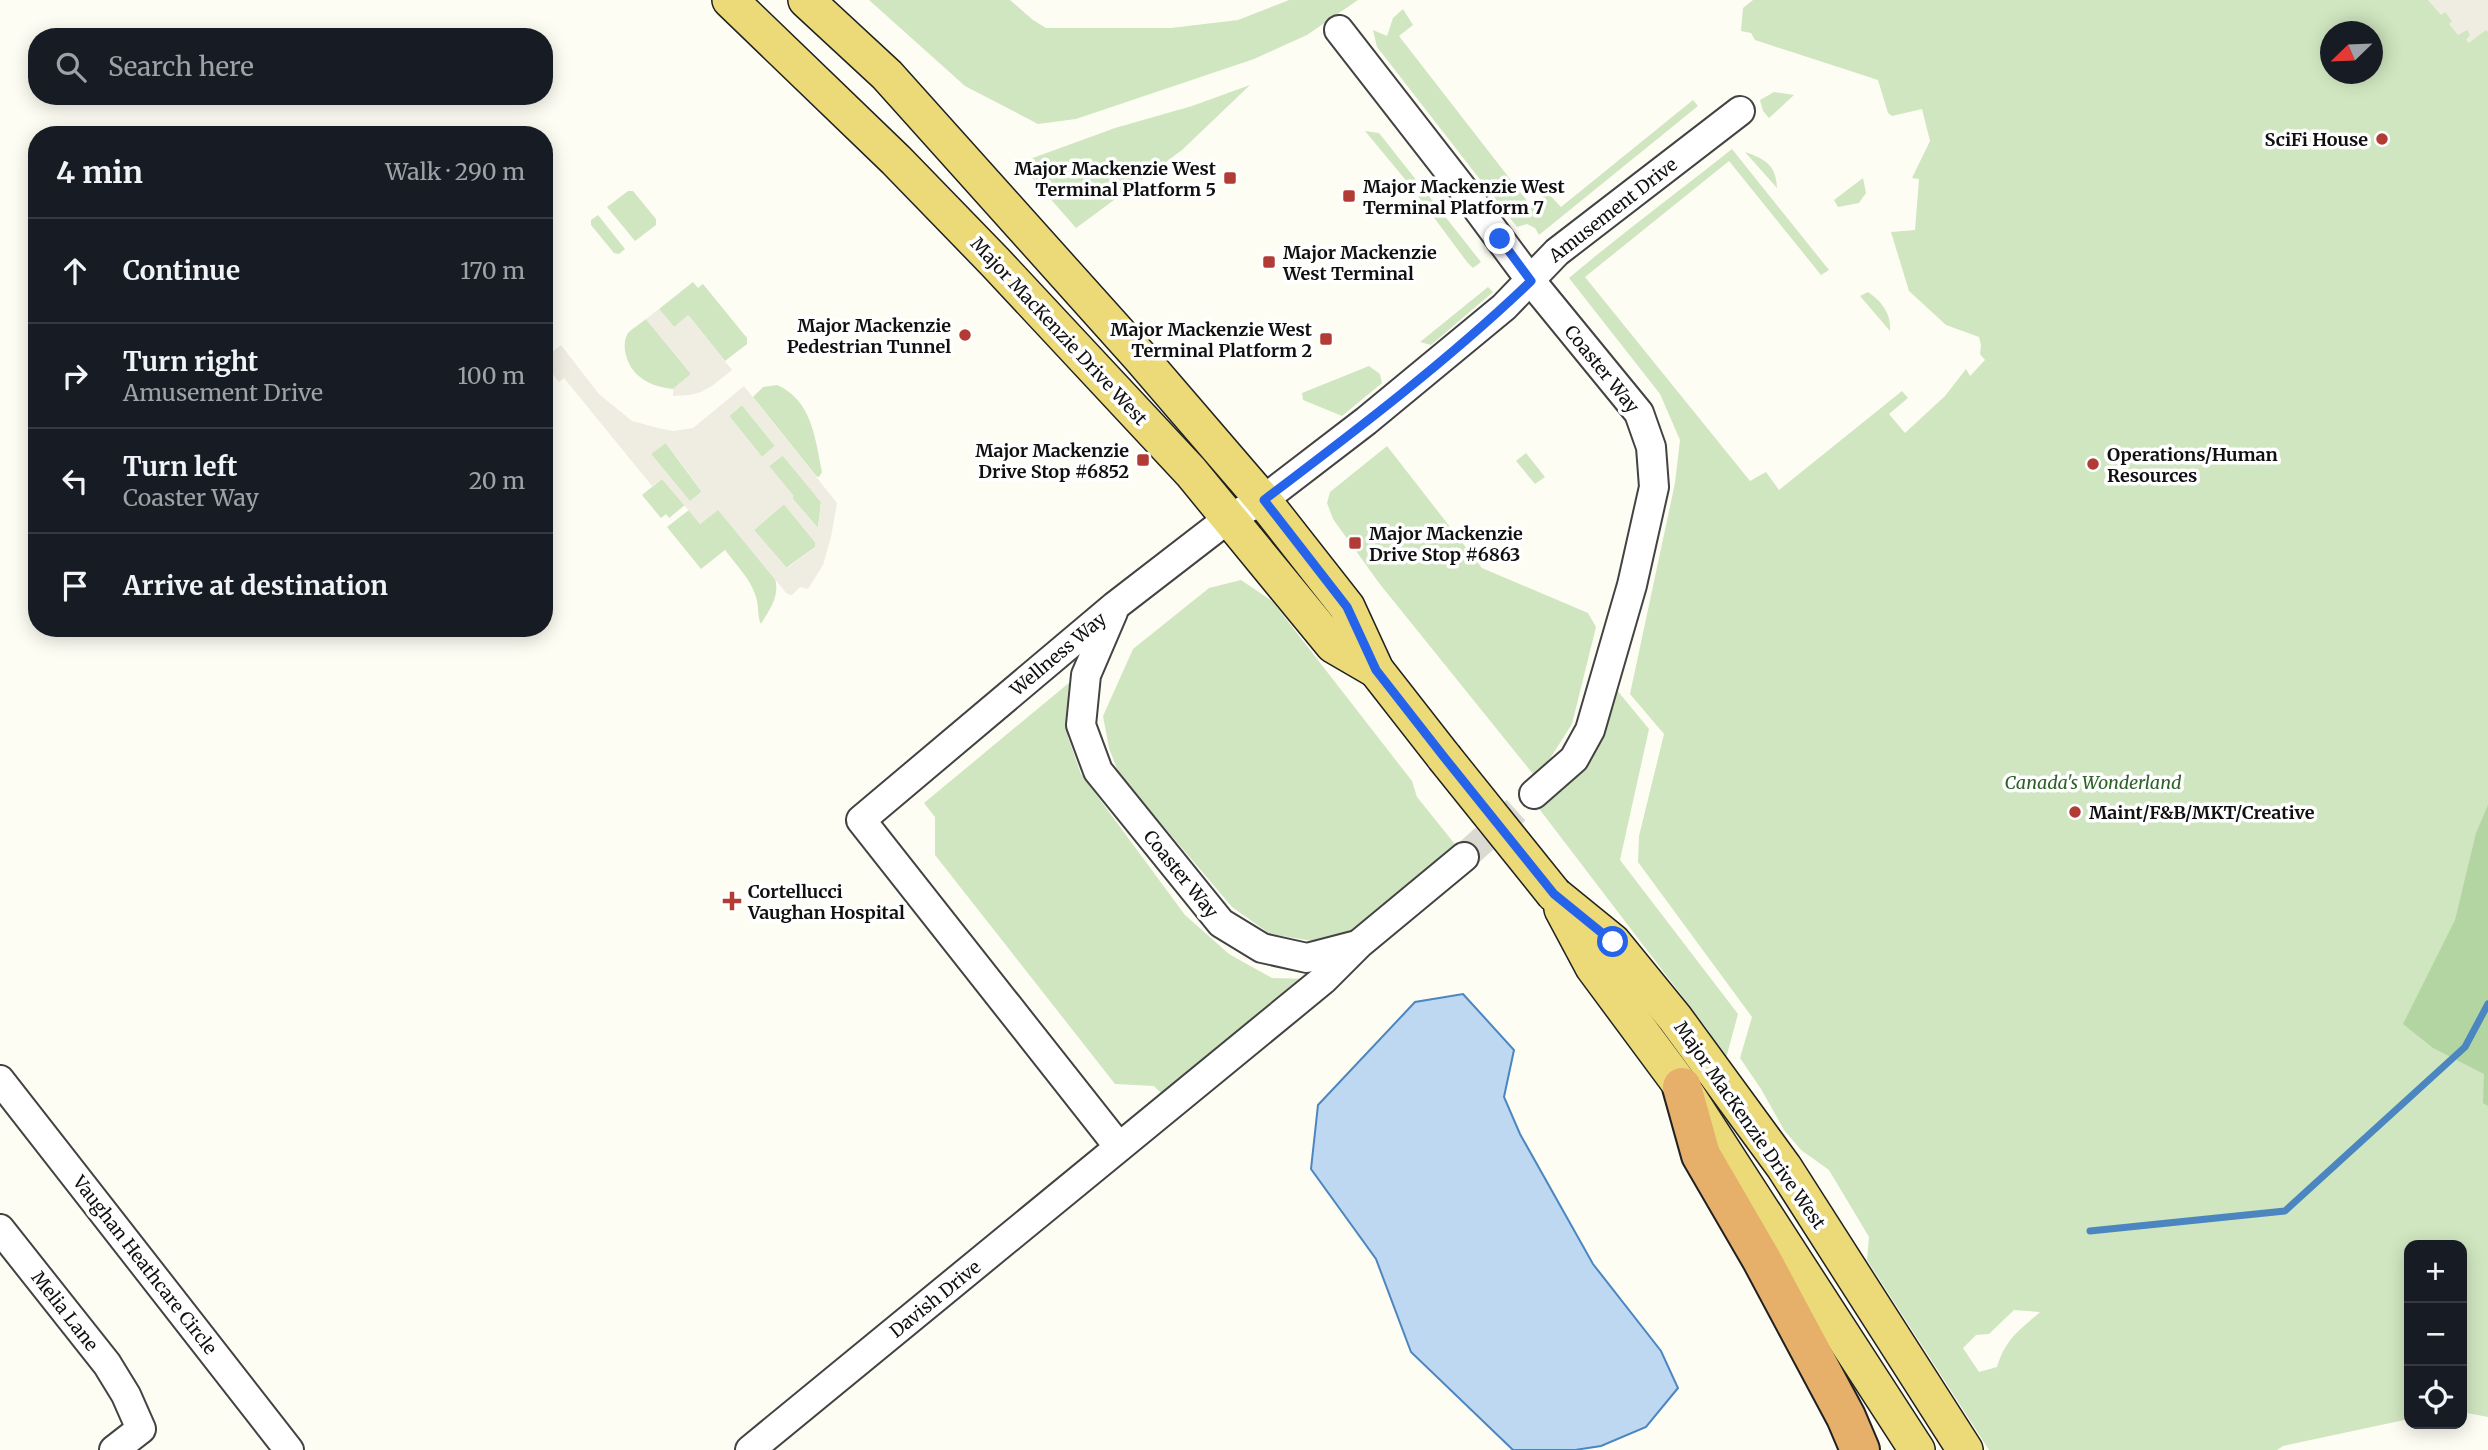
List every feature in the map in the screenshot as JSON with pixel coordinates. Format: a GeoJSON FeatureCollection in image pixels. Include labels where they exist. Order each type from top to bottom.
{"type":"FeatureCollection","features":[{"type":"Feature","properties":{"kind":"highway"},"geometry":{"type":"LineString","coordinates":[[1682,1087],[1701,1155],[1762,1260],[1846,1417],[1860,1450]]}},
{"type":"Feature","properties":{"kind":"main road","name":"Major MacKenzie Drive West"},"geometry":{"type":"LineString","coordinates":[[730,0],[896,160],[1191,472],[1333,645],[1376,670]]}},
{"type":"Feature","properties":{"kind":"main road","name":"Major MacKenzie Drive West"},"geometry":{"type":"LineString","coordinates":[[806,0],[887,75],[1140,357],[1264,500],[1347,607],[1376,670],[1554,894],[1593,967],[1682,1087],[1917,1450]]}},
{"type":"Feature","properties":{"kind":"main road","name":"Major MacKenzie Drive West"},"geometry":{"type":"LineString","coordinates":[[1554,894],[1613,942],[1675,1018],[1784,1167],[1965,1450]]}},
{"type":"Feature","properties":{"kind":"street","name":"Coaster Way"},"geometry":{"type":"LineString","coordinates":[[1339,30],[1531,281],[1639,413],[1651,447],[1654,488],[1632,585],[1590,730],[1574,758],[1534,794]]}},
{"type":"Feature","properties":{"kind":"street","name":"Amusement Drive"},"geometry":{"type":"LineString","coordinates":[[1264,500],[1366,421],[1504,307],[1557,252],[1740,111]]}},
{"type":"Feature","properties":{"kind":"street","name":"Wellness Way"},"geometry":{"type":"LineString","coordinates":[[1119,1147],[860,820],[1115,606],[1229,518],[1264,500]]}},
{"type":"Feature","properties":{"kind":"street","name":"Coaster Way"},"geometry":{"type":"LineString","coordinates":[[1115,606],[1086,675],[1081,725],[1098,771],[1221,923],[1262,948],[1307,958],[1359,944],[1464,857]]}},
{"type":"Feature","properties":{"kind":"street","name":"Davish Drive"},"geometry":{"type":"LineString","coordinates":[[750,1450],[1323,980],[1359,944]]}},
{"type":"Feature","properties":{"kind":"street","name":"Vaughan Heathcare Circle"},"geometry":{"type":"LineString","coordinates":[[0,1080],[289,1450]]}},
{"type":"Feature","properties":{"kind":"street","name":"Melia Lane"},"geometry":{"type":"LineString","coordinates":[[0,1229],[107,1364],[127,1395],[141,1429],[114,1450]]}},
{"type":"Feature","properties":{"kind":"green space"},"geometry":{"type":"Polygon","coordinates":[[[869,0],[1010,0],[1046,28],[1171,28],[1238,20],[1289,0],[1358,0],[1307,35],[1254,59],[1076,119],[1038,124],[965,86],[869,0]]]}},
{"type":"Feature","properties":{"kind":"green space","name":"Canada's Wonderland"},"geometry":{"type":"Polygon","coordinates":[[[1753,0],[2488,0],[2488,1417],[2467,1413],[2467,1240],[2404,1240],[2404,1420],[2283,1446],[2277,1450],[1989,1450],[1867,1260],[1869,1237],[1829,1170],[1801,1150],[1784,1130],[1740,1058],[1752,1017],[1638,862],[1639,836],[1664,734],[1630,694],[1675,483],[1680,440],[1660,394],[1569,278],[1732,149],[1829,270],[1821,275],[1729,161],[1585,277],[1750,481],[1766,472],[1779,490],[1902,391],[1908,398],[1889,414],[1905,433],[1945,396],[1966,369],[1970,376],[1985,360],[1980,354],[1979,337],[1946,325],[1909,291],[1891,232],[1915,230],[1919,179],[1912,178],[1930,141],[1922,109],[1892,116],[1888,113],[1878,80],[1755,40],[1751,33],[1741,31],[1743,8],[1753,0]],[[2014,1310],[1989,1334],[1976,1335],[1963,1348],[1979,1372],[1997,1367],[2009,1342],[2040,1312],[2014,1310]]]}},
{"type":"Feature","properties":{"kind":"green space"},"geometry":{"type":"Polygon","coordinates":[[[1403,9],[1413,25],[1399,36],[1531,206],[1548,193],[1561,207],[1693,100],[1698,106],[1539,235],[1535,228],[1527,224],[1517,227],[1377,47],[1373,30],[1387,36],[1393,18],[1403,9]]]}},
{"type":"Feature","properties":{"kind":"green space"},"geometry":{"type":"Polygon","coordinates":[[[1250,85],[1182,150],[1076,228],[1019,163],[1115,128],[1192,106],[1250,85]]]}},
{"type":"Feature","properties":{"kind":"green space"},"geometry":{"type":"Polygon","coordinates":[[[1774,92],[1794,95],[1769,118],[1763,111],[1760,100],[1774,92]]]}},
{"type":"Feature","properties":{"kind":"green space"},"geometry":{"type":"Polygon","coordinates":[[[1365,131],[1379,133],[1481,262],[1473,268],[1467,262],[1409,184],[1365,131]]]}},
{"type":"Feature","properties":{"kind":"green space"},"geometry":{"type":"Polygon","coordinates":[[[1745,152],[1758,157],[1772,168],[1777,188],[1745,152]]]}},
{"type":"Feature","properties":{"kind":"green space"},"geometry":{"type":"Polygon","coordinates":[[[1863,178],[1866,193],[1859,203],[1838,207],[1834,200],[1863,178]]]}},
{"type":"Feature","properties":{"kind":"green space"},"geometry":{"type":"Polygon","coordinates":[[[628,191],[633,191],[656,219],[656,225],[635,241],[607,207],[628,191]]]}},
{"type":"Feature","properties":{"kind":"green space"},"geometry":{"type":"Polygon","coordinates":[[[598,215],[625,249],[619,254],[614,253],[591,225],[591,220],[598,215]]]}},
{"type":"Feature","properties":{"kind":"green space"},"geometry":{"type":"Polygon","coordinates":[[[693,282],[698,288],[703,284],[747,338],[747,344],[725,361],[689,316],[674,327],[659,309],[693,282]]]}},
{"type":"Feature","properties":{"kind":"green space"},"geometry":{"type":"Polygon","coordinates":[[[1488,287],[1493,292],[1431,345],[1420,342],[1488,287]]]}},
{"type":"Feature","properties":{"kind":"green space"},"geometry":{"type":"Polygon","coordinates":[[[1868,292],[1885,309],[1890,331],[1860,296],[1868,292]]]}},
{"type":"Feature","properties":{"kind":"green space"},"geometry":{"type":"Polygon","coordinates":[[[646,319],[691,374],[673,389],[644,380],[629,363],[625,347],[627,335],[646,319]]]}},
{"type":"Feature","properties":{"kind":"green space"},"geometry":{"type":"Polygon","coordinates":[[[1369,366],[1380,374],[1382,383],[1342,416],[1303,400],[1302,393],[1369,366]]]}},
{"type":"Feature","properties":{"kind":"green space"},"geometry":{"type":"Polygon","coordinates":[[[777,385],[798,400],[805,410],[817,446],[822,472],[819,477],[753,397],[763,387],[777,385]]]}},
{"type":"Feature","properties":{"kind":"green space"},"geometry":{"type":"Polygon","coordinates":[[[742,405],[775,446],[762,457],[729,416],[742,405]]]}},
{"type":"Feature","properties":{"kind":"green space"},"geometry":{"type":"Polygon","coordinates":[[[665,442],[702,492],[690,502],[651,454],[665,442]]]}},
{"type":"Feature","properties":{"kind":"green space"},"geometry":{"type":"Polygon","coordinates":[[[1387,446],[1482,568],[1588,613],[1596,627],[1572,724],[1537,779],[1379,583],[1333,519],[1327,503],[1330,492],[1387,446]]]}},
{"type":"Feature","properties":{"kind":"green space"},"geometry":{"type":"Polygon","coordinates":[[[1526,453],[1545,477],[1535,484],[1516,461],[1526,453]]]}},
{"type":"Feature","properties":{"kind":"green space"},"geometry":{"type":"Polygon","coordinates":[[[783,455],[821,502],[818,528],[769,466],[783,455]]]}},
{"type":"Feature","properties":{"kind":"green space"},"geometry":{"type":"Polygon","coordinates":[[[662,479],[685,505],[669,518],[666,514],[661,518],[642,495],[662,479]]]}},
{"type":"Feature","properties":{"kind":"green space"},"geometry":{"type":"Polygon","coordinates":[[[784,504],[815,542],[815,547],[786,568],[754,530],[784,504]]]}},
{"type":"Feature","properties":{"kind":"green space"},"geometry":{"type":"Polygon","coordinates":[[[718,509],[775,579],[775,597],[761,624],[754,590],[725,550],[701,569],[667,527],[689,510],[700,524],[718,509]]]}},
{"type":"Feature","properties":{"kind":"green space"},"geometry":{"type":"Polygon","coordinates":[[[1241,580],[1272,601],[1412,781],[1417,797],[1458,848],[1350,931],[1313,941],[1270,934],[1232,907],[1119,774],[1109,748],[1103,716],[1133,649],[1209,588],[1241,580]]]}},
{"type":"Feature","properties":{"kind":"green space"},"geometry":{"type":"Polygon","coordinates":[[[1070,682],[1068,737],[1081,774],[1185,915],[1229,954],[1272,978],[1310,979],[1167,1099],[1154,1086],[1115,1084],[935,855],[935,817],[924,803],[1070,682]]]}},
{"type":"Feature","properties":{"kind":"green space"},"geometry":{"type":"Polygon","coordinates":[[[1616,689],[1649,729],[1620,860],[1738,1014],[1725,1062],[1708,1030],[1537,806],[1616,689]]]}},
{"type":"Feature","properties":{"kind":"green space"},"geometry":{"type":"Polygon","coordinates":[[[2488,805],[2488,1106],[2483,1103],[2484,1074],[2433,1048],[2403,1024],[2455,920],[2476,833],[2488,805]]]}},
{"type":"Feature","properties":{"kind":"shaded area"},"geometry":{"type":"Polygon","coordinates":[[[2428,0],[2488,0],[2488,32],[2486,30],[2469,43],[2466,40],[2470,35],[2467,30],[2458,35],[2449,24],[2452,21],[2445,12],[2441,15],[2428,0]]]}},
{"type":"Feature","properties":{"kind":"shaded area"},"geometry":{"type":"Polygon","coordinates":[[[659,309],[674,327],[688,315],[732,370],[701,392],[673,396],[673,389],[691,374],[646,319],[659,309]]]}},
{"type":"Feature","properties":{"kind":"shaded area"},"geometry":{"type":"Polygon","coordinates":[[[561,345],[599,394],[632,421],[673,431],[693,428],[744,386],[837,503],[823,565],[808,589],[800,587],[792,595],[787,594],[718,510],[700,524],[662,479],[652,486],[564,378],[559,382],[553,374],[553,351],[561,345]],[[742,405],[729,416],[762,457],[775,446],[742,405]],[[666,443],[651,454],[690,501],[702,491],[666,443]],[[782,455],[769,466],[818,528],[821,502],[782,455]],[[784,504],[754,530],[787,568],[815,547],[815,542],[784,504]]]}},
{"type":"Feature","properties":{"kind":"water"},"geometry":{"type":"Polygon","coordinates":[[[1463,994],[1514,1050],[1504,1097],[1520,1134],[1593,1264],[1661,1351],[1678,1388],[1646,1427],[1601,1446],[1575,1450],[1513,1450],[1411,1352],[1376,1259],[1311,1169],[1318,1105],[1415,1002],[1463,994]]]}},
{"type":"Feature","properties":{"kind":"waterway"},"geometry":{"type":"LineString","coordinates":[[2090,1231],[2285,1211],[2465,1047],[2488,1004]]}},
{"type":"Feature","properties":{"kind":"tunnel"},"geometry":{"type":"LineString","coordinates":[[1464,857],[1534,794]]}},
{"type":"Feature","properties":{"kind":"place","name":"SciFi House"},"geometry":{"type":"Point","coordinates":[2382,139]}},
{"type":"Feature","properties":{"kind":"place","name":"Major Mackenzie West Terminal Platform 5"},"geometry":{"type":"Point","coordinates":[1230,178]}},
{"type":"Feature","properties":{"kind":"place","name":"Major Mackenzie West Terminal Platform 7"},"geometry":{"type":"Point","coordinates":[1349,196]}},
{"type":"Feature","properties":{"kind":"place","name":"Major Mackenzie West Terminal"},"geometry":{"type":"Point","coordinates":[1269,262]}},
{"type":"Feature","properties":{"kind":"place","name":"Major Mackenzie Pedestrian Tunnel"},"geometry":{"type":"Point","coordinates":[965,335]}},
{"type":"Feature","properties":{"kind":"place","name":"Major Mackenzie West Terminal Platform 2"},"geometry":{"type":"Point","coordinates":[1326,339]}},
{"type":"Feature","properties":{"kind":"place","name":"Major Mackenzie Drive Stop #6852"},"geometry":{"type":"Point","coordinates":[1143,460]}},
{"type":"Feature","properties":{"kind":"place","name":"Operations/Human Resources"},"geometry":{"type":"Point","coordinates":[2093,464]}},
{"type":"Feature","properties":{"kind":"place","name":"Major Mackenzie Drive Stop #6863"},"geometry":{"type":"Point","coordinates":[1355,543]}},
{"type":"Feature","properties":{"kind":"place","name":"Maint/F&B/MKT/Creative"},"geometry":{"type":"Point","coordinates":[2075,812]}},
{"type":"Feature","properties":{"kind":"place","name":"Cortellucci Vaughan Hospital"},"geometry":{"type":"Point","coordinates":[732,901]}},
{"type":"Feature","properties":{"kind":"route"},"geometry":{"type":"LineString","coordinates":[[1500,239],[1531,281],[1504,307],[1366,421],[1264,500],[1347,607],[1376,670],[1444,757],[1554,894],[1613,942]]}}]}
